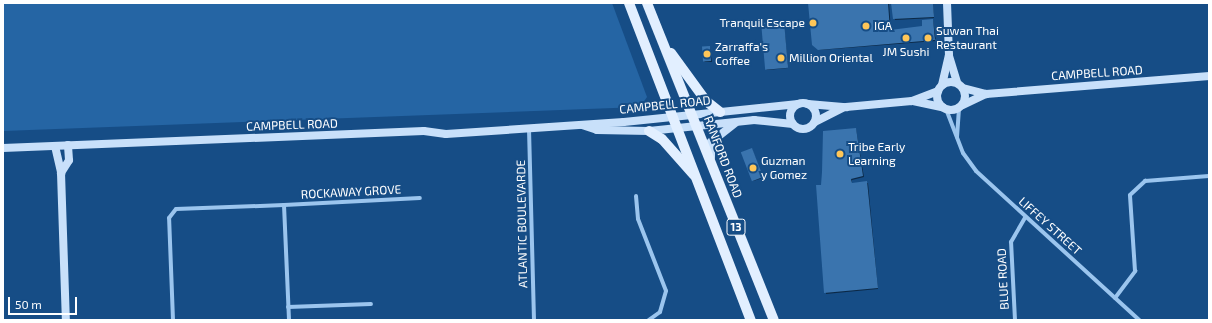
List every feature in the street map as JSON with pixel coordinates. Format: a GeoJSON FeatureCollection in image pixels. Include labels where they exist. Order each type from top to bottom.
{"type":"FeatureCollection","features":[{"type":"Feature","properties":{"kind":"main road","name":"13"},"geometry":{"type":"LineString","coordinates":[[629,3],[675,116],[752,320]]}},
{"type":"Feature","properties":{"kind":"main road","name":"RANFORD ROAD"},"geometry":{"type":"LineString","coordinates":[[647,3],[774,320]]}},
{"type":"Feature","properties":{"kind":"main road"},"geometry":{"type":"LineString","coordinates":[[663,44],[706,101],[720,112]]}},
{"type":"Feature","properties":{"kind":"main road"},"geometry":{"type":"LineString","coordinates":[[648,131],[662,139],[699,181]]}},
{"type":"Feature","properties":{"kind":"street"},"geometry":{"type":"LineString","coordinates":[[944,108],[940,88],[949,56],[947,3]]}},
{"type":"Feature","properties":{"kind":"street"},"geometry":{"type":"LineString","coordinates":[[949,56],[960,86],[961,106],[957,140]]}},
{"type":"Feature","properties":{"kind":"street","name":"CAMPBELL ROAD"},"geometry":{"type":"LineString","coordinates":[[808,104],[846,107],[912,101],[944,108],[961,106],[986,94],[1209,76]]}},
{"type":"Feature","properties":{"kind":"street","name":"CAMPBELL ROAD"},"geometry":{"type":"LineString","coordinates":[[912,101],[940,88],[960,86],[986,94]]}},
{"type":"Feature","properties":{"kind":"street","name":"CAMPBELL ROAD"},"geometry":{"type":"LineString","coordinates":[[3,148],[529,128],[581,125],[798,104]]}},
{"type":"Feature","properties":{"kind":"street"},"geometry":{"type":"LineString","coordinates":[[798,104],[808,104],[816,114],[814,122],[804,129],[793,124],[791,115],[798,104]]}},
{"type":"Feature","properties":{"kind":"street","name":"CAMPBELL ROAD"},"geometry":{"type":"LineString","coordinates":[[814,122],[846,107]]}},
{"type":"Feature","properties":{"kind":"street","name":"LIFFEY STREET"},"geometry":{"type":"LineString","coordinates":[[944,108],[957,140],[976,171],[1025,218],[1139,320]]}},
{"type":"Feature","properties":{"kind":"street","name":"CAMPBELL ROAD"},"geometry":{"type":"LineString","coordinates":[[581,125],[597,130],[648,131],[740,121],[793,124]]}},
{"type":"Feature","properties":{"kind":"street"},"geometry":{"type":"LineString","coordinates":[[712,165],[711,142],[719,133],[740,121]]}},
{"type":"Feature","properties":{"kind":"street","name":"ATLANTIC BOULEVARDE"},"geometry":{"type":"LineString","coordinates":[[529,128],[534,320]]}},
{"type":"Feature","properties":{"kind":"street"},"geometry":{"type":"LineString","coordinates":[[61,173],[69,160],[68,145]]}},
{"type":"Feature","properties":{"kind":"street"},"geometry":{"type":"LineString","coordinates":[[54,146],[61,173],[66,320]]}},
{"type":"Feature","properties":{"kind":"street"},"geometry":{"type":"LineString","coordinates":[[1115,298],[1135,271],[1130,195],[1145,181],[1209,176]]}},
{"type":"Feature","properties":{"kind":"street"},"geometry":{"type":"LineString","coordinates":[[636,196],[638,219],[666,291],[660,312],[649,320]]}},
{"type":"Feature","properties":{"kind":"street","name":"ROCKAWAY GROVE"},"geometry":{"type":"LineString","coordinates":[[173,320],[168,218],[176,209],[420,198]]}},
{"type":"Feature","properties":{"kind":"street"},"geometry":{"type":"LineString","coordinates":[[284,205],[289,320]]}},
{"type":"Feature","properties":{"kind":"street","name":"BLUE ROAD"},"geometry":{"type":"LineString","coordinates":[[1015,320],[1011,242],[1025,218]]}},
{"type":"Feature","properties":{"kind":"street"},"geometry":{"type":"LineString","coordinates":[[288,307],[371,304]]}},
{"type":"Feature","properties":{"kind":"shaded area"},"geometry":{"type":"Polygon","coordinates":[[[3,3],[612,3],[647,97],[640,107],[3,131],[3,3]]]}},
{"type":"Feature","properties":{"kind":"building"},"geometry":{"type":"Polygon","coordinates":[[[808,3],[888,3],[890,30],[922,26],[922,20],[933,19],[935,40],[818,50],[812,45],[808,3]]]}},
{"type":"Feature","properties":{"kind":"building"},"geometry":{"type":"Polygon","coordinates":[[[891,3],[933,3],[934,17],[893,19],[891,3]]]}},
{"type":"Feature","properties":{"kind":"building"},"geometry":{"type":"Polygon","coordinates":[[[784,21],[788,68],[765,70],[761,23],[784,21]]]}},
{"type":"Feature","properties":{"kind":"building","name":"Zarraffa's Coffee"},"geometry":{"type":"Polygon","coordinates":[[[710,46],[711,61],[703,62],[702,47],[710,46]]]}},
{"type":"Feature","properties":{"kind":"building"},"geometry":{"type":"Polygon","coordinates":[[[856,128],[863,176],[851,179],[852,183],[867,181],[878,288],[824,293],[816,185],[821,185],[823,131],[856,128]]]}},
{"type":"Feature","properties":{"kind":"building"},"geometry":{"type":"Polygon","coordinates":[[[752,148],[763,177],[752,181],[741,152],[752,148]]]}},
{"type":"Feature","properties":{"kind":"place","name":"Tranquil Escape"},"geometry":{"type":"Point","coordinates":[813,23]}},
{"type":"Feature","properties":{"kind":"place","name":"IGA"},"geometry":{"type":"Point","coordinates":[866,26]}},
{"type":"Feature","properties":{"kind":"place","name":"JM Sushi"},"geometry":{"type":"Point","coordinates":[906,38]}},
{"type":"Feature","properties":{"kind":"place","name":"Suwan Thai Restaurant"},"geometry":{"type":"Point","coordinates":[928,38]}},
{"type":"Feature","properties":{"kind":"place","name":"Zarraffa's Coffee"},"geometry":{"type":"Point","coordinates":[707,54]}},
{"type":"Feature","properties":{"kind":"place","name":"Million Oriental"},"geometry":{"type":"Point","coordinates":[781,58]}},
{"type":"Feature","properties":{"kind":"place","name":"Tribe Early Learning"},"geometry":{"type":"Point","coordinates":[840,154]}},
{"type":"Feature","properties":{"kind":"place","name":"Guzman y Gomez"},"geometry":{"type":"Point","coordinates":[753,168]}}]}
